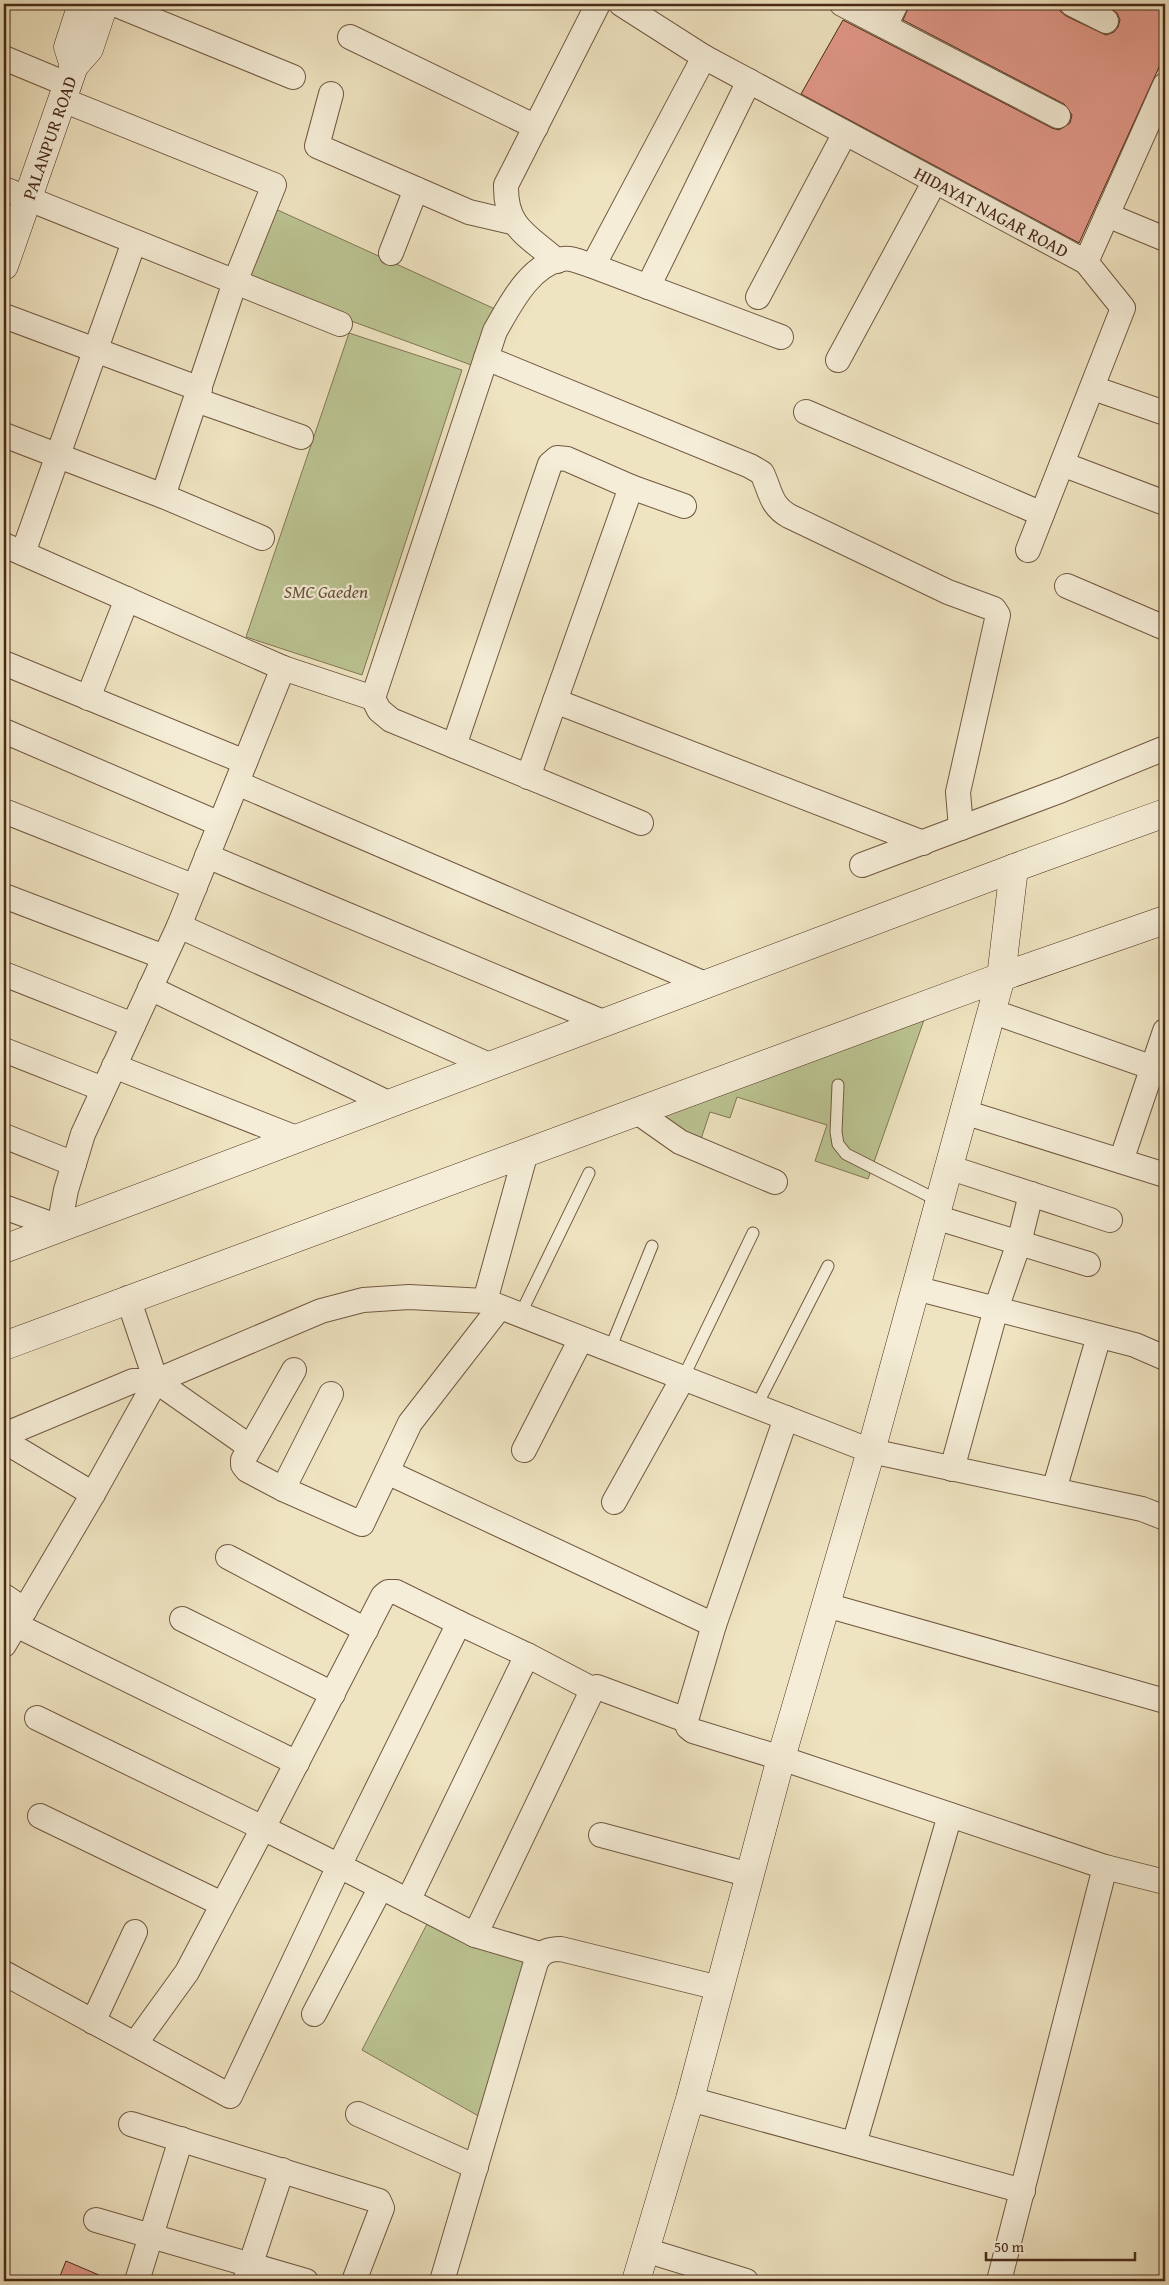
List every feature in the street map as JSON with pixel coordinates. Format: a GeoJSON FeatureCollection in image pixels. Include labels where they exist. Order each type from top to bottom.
{"type":"FeatureCollection","features":[{"type":"Feature","properties":{"kind":"street","name":"PALANPUR ROAD"},"geometry":{"type":"LineString","coordinates":[[69,84],[68,47],[82,4]]}},
{"type":"Feature","properties":{"kind":"street","name":"PALANPUR ROAD"},"geometry":{"type":"LineString","coordinates":[[4,266],[16,194],[69,84],[89,49],[104,4]]}},
{"type":"Feature","properties":{"kind":"street"},"geometry":{"type":"LineString","coordinates":[[114,4],[293,76]]}},
{"type":"Feature","properties":{"kind":"street"},"geometry":{"type":"LineString","coordinates":[[512,222],[506,203],[506,186],[598,4]]}},
{"type":"Feature","properties":{"kind":"street","name":"HIDAYAT NAGAR ROAD"},"geometry":{"type":"LineString","coordinates":[[621,4],[704,57],[1086,262],[1123,308],[1028,550]]}},
{"type":"Feature","properties":{"kind":"street"},"geometry":{"type":"LineString","coordinates":[[842,4],[1058,116]]}},
{"type":"Feature","properties":{"kind":"street"},"geometry":{"type":"LineString","coordinates":[[885,26],[896,4]]}},
{"type":"Feature","properties":{"kind":"street"},"geometry":{"type":"LineString","coordinates":[[1072,4],[1106,22]]}},
{"type":"Feature","properties":{"kind":"street"},"geometry":{"type":"LineString","coordinates":[[350,37],[536,127]]}},
{"type":"Feature","properties":{"kind":"street"},"geometry":{"type":"LineString","coordinates":[[593,266],[704,57]]}},
{"type":"Feature","properties":{"kind":"street"},"geometry":{"type":"LineString","coordinates":[[4,58],[69,84],[274,185],[235,282],[163,496]]}},
{"type":"Feature","properties":{"kind":"street"},"geometry":{"type":"LineString","coordinates":[[648,287],[749,81]]}},
{"type":"Feature","properties":{"kind":"street"},"geometry":{"type":"LineString","coordinates":[[1086,262],[1107,215],[1158,120],[1165,85]]}},
{"type":"Feature","properties":{"kind":"street"},"geometry":{"type":"LineString","coordinates":[[331,94],[317,146],[469,212],[512,222],[557,261]]}},
{"type":"Feature","properties":{"kind":"street"},"geometry":{"type":"LineString","coordinates":[[758,297],[845,133]]}},
{"type":"Feature","properties":{"kind":"street"},"geometry":{"type":"LineString","coordinates":[[838,360],[935,181]]}},
{"type":"Feature","properties":{"kind":"street"},"geometry":{"type":"LineString","coordinates":[[391,253],[416,190]]}},
{"type":"Feature","properties":{"kind":"street"},"geometry":{"type":"LineString","coordinates":[[16,194],[340,324]]}},
{"type":"Feature","properties":{"kind":"street"},"geometry":{"type":"LineString","coordinates":[[1107,215],[1165,239]]}},
{"type":"Feature","properties":{"kind":"street"},"geometry":{"type":"LineString","coordinates":[[134,242],[59,456],[13,549],[283,668],[373,698]]}},
{"type":"Feature","properties":{"kind":"street"},"geometry":{"type":"LineString","coordinates":[[641,824],[391,720],[378,710],[373,698],[495,331],[510,305],[530,279],[546,265],[564,258],[593,266],[782,337]]}},
{"type":"Feature","properties":{"kind":"street"},"geometry":{"type":"LineString","coordinates":[[4,316],[97,350],[301,436]]}},
{"type":"Feature","properties":{"kind":"street"},"geometry":{"type":"LineString","coordinates":[[486,358],[750,466],[762,473],[769,495],[778,509],[789,516],[948,592],[994,609],[998,614],[958,792],[961,828]]}},
{"type":"Feature","properties":{"kind":"street"},"geometry":{"type":"LineString","coordinates":[[1093,388],[1165,413]]}},
{"type":"Feature","properties":{"kind":"street"},"geometry":{"type":"LineString","coordinates":[[806,412],[1042,514]]}},
{"type":"Feature","properties":{"kind":"street"},"geometry":{"type":"LineString","coordinates":[[4,435],[163,496],[262,538]]}},
{"type":"Feature","properties":{"kind":"street"},"geometry":{"type":"LineString","coordinates":[[454,746],[550,464],[557,458],[567,459],[631,487],[684,506]]}},
{"type":"Feature","properties":{"kind":"street"},"geometry":{"type":"LineString","coordinates":[[1062,464],[1165,503]]}},
{"type":"Feature","properties":{"kind":"street"},"geometry":{"type":"LineString","coordinates":[[528,777],[631,487]]}},
{"type":"Feature","properties":{"kind":"street"},"geometry":{"type":"LineString","coordinates":[[1067,586],[1165,628]]}},
{"type":"Feature","properties":{"kind":"street"},"geometry":{"type":"LineString","coordinates":[[88,698],[127,599]]}},
{"type":"Feature","properties":{"kind":"street"},"geometry":{"type":"LineString","coordinates":[[4,663],[88,698],[241,772],[704,984]]}},
{"type":"Feature","properties":{"kind":"street"},"geometry":{"type":"LineString","coordinates":[[60,1227],[74,1164],[83,1134],[179,926],[283,668]]}},
{"type":"Feature","properties":{"kind":"street"},"geometry":{"type":"LineString","coordinates":[[555,701],[922,843]]}},
{"type":"Feature","properties":{"kind":"street"},"geometry":{"type":"LineString","coordinates":[[4,731],[220,824]]}},
{"type":"Feature","properties":{"kind":"street"},"geometry":{"type":"LineString","coordinates":[[862,865],[1062,790],[1165,748]]}},
{"type":"Feature","properties":{"kind":"street"},"geometry":{"type":"LineString","coordinates":[[4,811],[194,887]]}},
{"type":"Feature","properties":{"kind":"street"},"geometry":{"type":"LineString","coordinates":[[4,1249],[704,984],[1165,813]]}},
{"type":"Feature","properties":{"kind":"street"},"geometry":{"type":"LineString","coordinates":[[207,856],[603,1022]]}},
{"type":"Feature","properties":{"kind":"street"},"geometry":{"type":"LineString","coordinates":[[636,2281],[690,2099],[781,1758],[871,1451],[964,1112],[1000,977],[1014,868]]}},
{"type":"Feature","properties":{"kind":"street"},"geometry":{"type":"LineString","coordinates":[[4,896],[164,957]]}},
{"type":"Feature","properties":{"kind":"street"},"geometry":{"type":"LineString","coordinates":[[4,1346],[128,1298],[1000,977],[1165,920]]}},
{"type":"Feature","properties":{"kind":"street"},"geometry":{"type":"LineString","coordinates":[[179,926],[489,1065]]}},
{"type":"Feature","properties":{"kind":"street"},"geometry":{"type":"LineString","coordinates":[[4,974],[133,1025]]}},
{"type":"Feature","properties":{"kind":"street"},"geometry":{"type":"LineString","coordinates":[[150,988],[388,1103]]}},
{"type":"Feature","properties":{"kind":"street"},"geometry":{"type":"LineString","coordinates":[[991,1011],[1159,1070]]}},
{"type":"Feature","properties":{"kind":"street"},"geometry":{"type":"LineString","coordinates":[[1122,1161],[1159,1070],[1165,1031]]}},
{"type":"Feature","properties":{"kind":"street"},"geometry":{"type":"LineString","coordinates":[[4,1050],[103,1089]]}},
{"type":"Feature","properties":{"kind":"street"},"geometry":{"type":"LineString","coordinates":[[114,1066],[296,1138]]}},
{"type":"Feature","properties":{"kind":"street"},"geometry":{"type":"LineString","coordinates":[[636,1112],[680,1142],[775,1182]]}},
{"type":"Feature","properties":{"kind":"street"},"geometry":{"type":"LineString","coordinates":[[964,1112],[1165,1175]]}},
{"type":"Feature","properties":{"kind":"street"},"geometry":{"type":"LineString","coordinates":[[4,1136],[74,1164]]}},
{"type":"Feature","properties":{"kind":"street"},"geometry":{"type":"LineString","coordinates":[[294,1370],[243,1460],[243,1465],[247,1470],[283,1489],[362,1524],[410,1423],[502,1308],[526,1152]]}},
{"type":"Feature","properties":{"kind":"street"},"geometry":{"type":"LineString","coordinates":[[948,1167],[1110,1220]]}},
{"type":"Feature","properties":{"kind":"street"},"geometry":{"type":"LineString","coordinates":[[952,1469],[996,1309],[1019,1243],[1031,1194]]}},
{"type":"Feature","properties":{"kind":"street"},"geometry":{"type":"LineString","coordinates":[[4,1207],[60,1227]]}},
{"type":"Feature","properties":{"kind":"street"},"geometry":{"type":"LineString","coordinates":[[937,1209],[1019,1243],[1088,1264]]}},
{"type":"Feature","properties":{"kind":"street"},"geometry":{"type":"LineString","coordinates":[[915,1288],[1135,1345],[1165,1358]]}},
{"type":"Feature","properties":{"kind":"street"},"geometry":{"type":"LineString","coordinates":[[4,1435],[133,1381],[156,1381],[321,1311],[363,1300],[409,1297],[502,1308],[871,1451],[1142,1509],[1165,1518]]}},
{"type":"Feature","properties":{"kind":"street"},"geometry":{"type":"LineString","coordinates":[[128,1298],[156,1381],[250,1447]]}},
{"type":"Feature","properties":{"kind":"street"},"geometry":{"type":"LineString","coordinates":[[1054,1490],[1099,1336]]}},
{"type":"Feature","properties":{"kind":"street"},"geometry":{"type":"LineString","coordinates":[[524,1450],[582,1339]]}},
{"type":"Feature","properties":{"kind":"street"},"geometry":{"type":"LineString","coordinates":[[614,1502],[683,1378]]}},
{"type":"Feature","properties":{"kind":"street"},"geometry":{"type":"LineString","coordinates":[[4,1646],[93,1494],[156,1381]]}},
{"type":"Feature","properties":{"kind":"street"},"geometry":{"type":"LineString","coordinates":[[283,1489],[332,1394]]}},
{"type":"Feature","properties":{"kind":"street"},"geometry":{"type":"LineString","coordinates":[[786,1418],[714,1625],[686,1720],[688,1727],[694,1731],[781,1758],[1105,1867],[1165,1882]]}},
{"type":"Feature","properties":{"kind":"street"},"geometry":{"type":"LineString","coordinates":[[4,1441],[93,1494]]}},
{"type":"Feature","properties":{"kind":"street"},"geometry":{"type":"LineString","coordinates":[[387,1472],[714,1625]]}},
{"type":"Feature","properties":{"kind":"street"},"geometry":{"type":"LineString","coordinates":[[228,1557],[366,1630]]}},
{"type":"Feature","properties":{"kind":"street"},"geometry":{"type":"LineString","coordinates":[[135,2044],[187,1972],[366,1630],[388,1592],[396,1592],[527,1655],[588,1686],[590,1690],[590,1697],[476,1935]]}},
{"type":"Feature","properties":{"kind":"street"},"geometry":{"type":"LineString","coordinates":[[4,1596],[20,1617],[297,1762]]}},
{"type":"Feature","properties":{"kind":"street"},"geometry":{"type":"LineString","coordinates":[[826,1605],[1165,1701]]}},
{"type":"Feature","properties":{"kind":"street"},"geometry":{"type":"LineString","coordinates":[[182,1619],[333,1694]]}},
{"type":"Feature","properties":{"kind":"street"},"geometry":{"type":"LineString","coordinates":[[4,1973],[230,2096],[339,1866],[459,1623]]}},
{"type":"Feature","properties":{"kind":"street"},"geometry":{"type":"LineString","coordinates":[[408,1901],[527,1655]]}},
{"type":"Feature","properties":{"kind":"street"},"geometry":{"type":"LineString","coordinates":[[597,1687],[686,1720]]}},
{"type":"Feature","properties":{"kind":"street"},"geometry":{"type":"LineString","coordinates":[[37,1718],[263,1828],[476,1935],[540,1954]]}},
{"type":"Feature","properties":{"kind":"street"},"geometry":{"type":"LineString","coordinates":[[854,2144],[950,1815]]}},
{"type":"Feature","properties":{"kind":"street"},"geometry":{"type":"LineString","coordinates":[[40,1816],[222,1904]]}},
{"type":"Feature","properties":{"kind":"street"},"geometry":{"type":"LineString","coordinates":[[601,1834],[750,1875]]}},
{"type":"Feature","properties":{"kind":"street"},"geometry":{"type":"LineString","coordinates":[[998,2281],[1023,2191],[1105,1867]]}},
{"type":"Feature","properties":{"kind":"street"},"geometry":{"type":"LineString","coordinates":[[314,2014],[381,1887]]}},
{"type":"Feature","properties":{"kind":"street"},"geometry":{"type":"LineString","coordinates":[[93,2022],[135,1932]]}},
{"type":"Feature","properties":{"kind":"street"},"geometry":{"type":"LineString","coordinates":[[442,2281],[536,1962],[540,1954],[550,1949],[561,1950],[719,1988]]}},
{"type":"Feature","properties":{"kind":"street"},"geometry":{"type":"LineString","coordinates":[[690,2099],[1023,2191]]}},
{"type":"Feature","properties":{"kind":"street"},"geometry":{"type":"LineString","coordinates":[[358,2114],[476,2167]]}},
{"type":"Feature","properties":{"kind":"street"},"geometry":{"type":"LineString","coordinates":[[131,2124],[375,2198],[382,2208],[354,2281]]}},
{"type":"Feature","properties":{"kind":"street"},"geometry":{"type":"LineString","coordinates":[[137,2281],[180,2139]]}},
{"type":"Feature","properties":{"kind":"street"},"geometry":{"type":"LineString","coordinates":[[247,2273],[282,2170]]}},
{"type":"Feature","properties":{"kind":"street"},"geometry":{"type":"LineString","coordinates":[[96,2220],[151,2235],[247,2273],[306,2281]]}},
{"type":"Feature","properties":{"kind":"street"},"geometry":{"type":"LineString","coordinates":[[646,2250],[715,2277],[746,2281]]}},
{"type":"Feature","properties":{"kind":"lane"},"geometry":{"type":"LineString","coordinates":[[838,1085],[836,1132],[838,1144],[846,1154],[937,1209]]}},
{"type":"Feature","properties":{"kind":"lane"},"geometry":{"type":"LineString","coordinates":[[502,1308],[589,1173]]}},
{"type":"Feature","properties":{"kind":"lane"},"geometry":{"type":"LineString","coordinates":[[683,1378],[753,1233]]}},
{"type":"Feature","properties":{"kind":"lane"},"geometry":{"type":"LineString","coordinates":[[610,1349],[652,1246]]}},
{"type":"Feature","properties":{"kind":"lane"},"geometry":{"type":"LineString","coordinates":[[756,1406],[828,1266]]}},
{"type":"Feature","properties":{"kind":"green space"},"geometry":{"type":"Polygon","coordinates":[[[271,207],[495,309],[474,366],[242,281],[271,207]]]}},
{"type":"Feature","properties":{"kind":"green space","name":"SMC Gaeden"},"geometry":{"type":"Polygon","coordinates":[[[349,333],[462,370],[362,675],[246,637],[349,333]]]}},
{"type":"Feature","properties":{"kind":"green space"},"geometry":{"type":"Polygon","coordinates":[[[925,1017],[868,1179],[815,1161],[827,1125],[737,1097],[730,1118],[710,1112],[698,1148],[643,1114],[925,1017]]]}},
{"type":"Feature","properties":{"kind":"green space"},"geometry":{"type":"Polygon","coordinates":[[[427,1924],[475,1946],[529,1959],[482,2118],[362,2050],[427,1924]]]}},
{"type":"Feature","properties":{"kind":"building"},"geometry":{"type":"Polygon","coordinates":[[[910,4],[1058,4],[1060,11],[1066,16],[1106,35],[1114,32],[1120,20],[1117,13],[1102,4],[1165,4],[1165,54],[1079,243],[801,94],[843,20],[1052,128],[1059,130],[1070,123],[1072,115],[1064,104],[903,20],[910,4]]]}},
{"type":"Feature","properties":{"kind":"building"},"geometry":{"type":"Polygon","coordinates":[[[66,2261],[113,2281],[58,2281],[66,2261]]]}}]}
